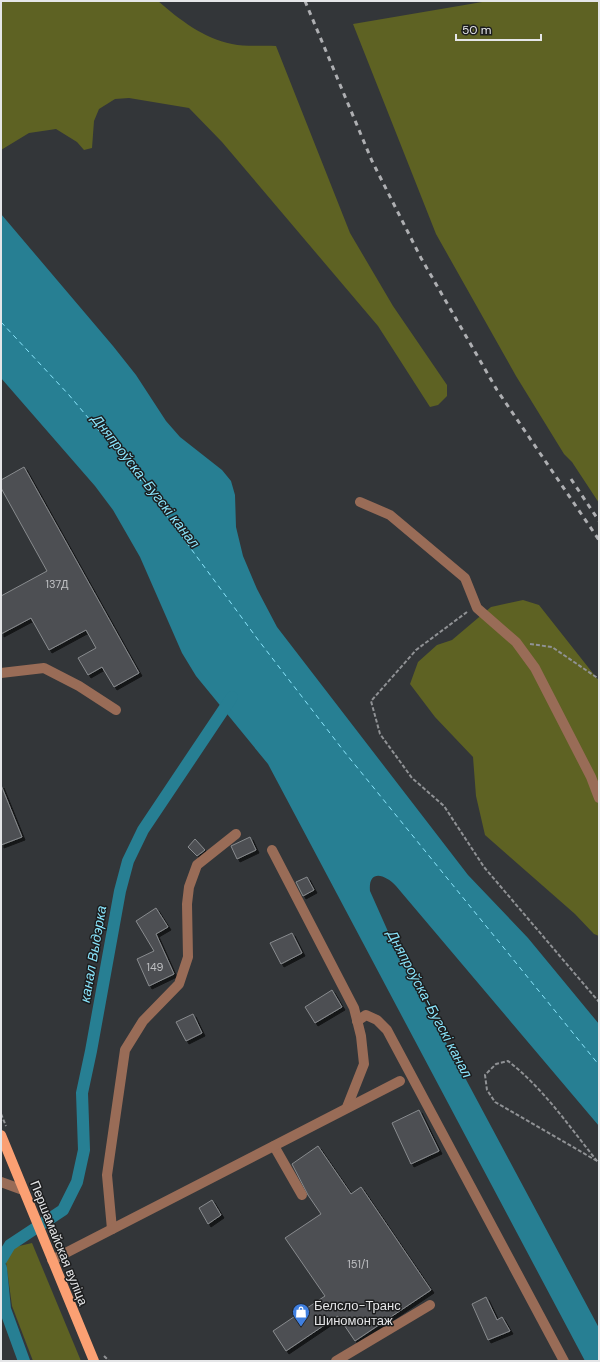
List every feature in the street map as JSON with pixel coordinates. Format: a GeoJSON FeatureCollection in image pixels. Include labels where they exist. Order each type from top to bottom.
{"type":"FeatureCollection","features":[{"type":"Feature","properties":{"kind":"main road","name":"Першамайская вуліца"},"geometry":{"type":"LineString","coordinates":[[1,1135],[94,1361]]}},
{"type":"Feature","properties":{"kind":"lane"},"geometry":{"type":"LineString","coordinates":[[360,502],[390,515],[465,578],[478,608],[516,642],[535,668],[591,777],[599,798]]}},
{"type":"Feature","properties":{"kind":"lane"},"geometry":{"type":"LineString","coordinates":[[1,673],[44,668],[79,686],[116,710]]}},
{"type":"Feature","properties":{"kind":"lane"},"geometry":{"type":"LineString","coordinates":[[112,1229],[107,1175],[125,1050],[143,1021],[179,984],[188,957],[187,904],[189,887],[197,865],[236,834]]}},
{"type":"Feature","properties":{"kind":"lane"},"geometry":{"type":"LineString","coordinates":[[272,850],[354,1008],[358,1021],[364,1064],[347,1107]]}},
{"type":"Feature","properties":{"kind":"lane"},"geometry":{"type":"LineString","coordinates":[[358,1021],[366,1016],[377,1020],[387,1030],[564,1361]]}},
{"type":"Feature","properties":{"kind":"lane"},"geometry":{"type":"LineString","coordinates":[[52,1260],[400,1081]]}},
{"type":"Feature","properties":{"kind":"lane"},"geometry":{"type":"LineString","coordinates":[[274,1146],[302,1194]]}},
{"type":"Feature","properties":{"kind":"lane"},"geometry":{"type":"LineString","coordinates":[[1,1182],[23,1190]]}},
{"type":"Feature","properties":{"kind":"lane"},"geometry":{"type":"LineString","coordinates":[[336,1361],[430,1305]]}},
{"type":"Feature","properties":{"kind":"path"},"geometry":{"type":"LineString","coordinates":[[478,608],[466,613],[416,650],[371,701],[380,734],[412,778],[444,806],[488,873],[599,1002]]}},
{"type":"Feature","properties":{"kind":"path"},"geometry":{"type":"LineString","coordinates":[[516,642],[552,647],[599,679]]}},
{"type":"Feature","properties":{"kind":"path"},"geometry":{"type":"LineString","coordinates":[[597,1161],[495,1102],[487,1090],[485,1075],[496,1064],[508,1062],[529,1077],[599,1163]]}},
{"type":"Feature","properties":{"kind":"green space"},"geometry":{"type":"Polygon","coordinates":[[[1,1],[158,1],[192,27],[221,41],[248,46],[276,46],[350,233],[393,306],[447,385],[447,396],[438,405],[430,407],[378,326],[222,142],[189,108],[129,98],[115,99],[99,109],[94,121],[92,148],[84,150],[77,142],[56,129],[29,133],[1,150],[1,1]]]}},
{"type":"Feature","properties":{"kind":"green space"},"geometry":{"type":"Polygon","coordinates":[[[488,1],[599,1],[599,503],[572,462],[564,454],[516,376],[436,234],[353,24],[488,1]]]}},
{"type":"Feature","properties":{"kind":"green space"},"geometry":{"type":"Polygon","coordinates":[[[523,600],[539,605],[599,681],[599,936],[594,934],[575,914],[485,835],[476,796],[473,757],[435,717],[410,684],[418,662],[437,645],[452,640],[491,607],[523,600]]]}},
{"type":"Feature","properties":{"kind":"green space"},"geometry":{"type":"Polygon","coordinates":[[[32,1243],[81,1361],[33,1361],[12,1306],[6,1262],[15,1247],[32,1243]]]}},
{"type":"Feature","properties":{"kind":"water","name":"Дняпроўска-Бугскі канал"},"geometry":{"type":"Polygon","coordinates":[[[1,214],[113,346],[136,375],[166,421],[180,437],[222,470],[231,481],[235,495],[236,527],[243,556],[257,589],[277,627],[468,875],[528,938],[599,1024],[599,1126],[396,886],[392,882],[382,877],[378,876],[372,879],[370,891],[394,945],[599,1328],[599,1361],[585,1361],[268,764],[196,676],[182,653],[140,557],[113,510],[95,486],[1,378],[1,214]]]}},
{"type":"Feature","properties":{"kind":"building"},"geometry":{"type":"Polygon","coordinates":[[[24,467],[139,673],[114,687],[102,667],[88,675],[78,658],[96,648],[86,630],[49,650],[31,618],[1,634],[1,596],[47,571],[1,488],[1,480],[24,467]]]}},
{"type":"Feature","properties":{"kind":"building"},"geometry":{"type":"Polygon","coordinates":[[[1,785],[22,837],[1,845],[1,785]]]}},
{"type":"Feature","properties":{"kind":"building"},"geometry":{"type":"Polygon","coordinates":[[[250,837],[256,850],[237,859],[231,846],[250,837]]]}},
{"type":"Feature","properties":{"kind":"building"},"geometry":{"type":"Polygon","coordinates":[[[195,839],[205,850],[197,856],[188,847],[195,839]]]}},
{"type":"Feature","properties":{"kind":"building"},"geometry":{"type":"Polygon","coordinates":[[[307,877],[314,890],[303,896],[296,882],[307,877]]]}},
{"type":"Feature","properties":{"kind":"building"},"geometry":{"type":"Polygon","coordinates":[[[156,908],[168,927],[156,934],[174,974],[149,986],[137,959],[154,951],[136,921],[156,908]]]}},
{"type":"Feature","properties":{"kind":"building"},"geometry":{"type":"Polygon","coordinates":[[[292,933],[302,953],[281,964],[270,943],[292,933]]]}},
{"type":"Feature","properties":{"kind":"building"},"geometry":{"type":"Polygon","coordinates":[[[332,990],[342,1007],[315,1023],[305,1007],[332,990]]]}},
{"type":"Feature","properties":{"kind":"building"},"geometry":{"type":"Polygon","coordinates":[[[193,1014],[202,1033],[186,1041],[176,1022],[193,1014]]]}},
{"type":"Feature","properties":{"kind":"building"},"geometry":{"type":"Polygon","coordinates":[[[419,1110],[439,1151],[411,1164],[392,1123],[419,1110]]]}},
{"type":"Feature","properties":{"kind":"building"},"geometry":{"type":"Polygon","coordinates":[[[318,1146],[351,1194],[361,1187],[431,1290],[355,1341],[338,1316],[286,1351],[273,1331],[325,1296],[285,1238],[321,1214],[308,1195],[292,1164],[318,1146]]]}},
{"type":"Feature","properties":{"kind":"building"},"geometry":{"type":"Polygon","coordinates":[[[212,1200],[221,1215],[208,1224],[199,1208],[212,1200]]]}},
{"type":"Feature","properties":{"kind":"building"},"geometry":{"type":"Polygon","coordinates":[[[486,1297],[497,1320],[502,1317],[510,1331],[488,1340],[472,1304],[486,1297]]]}},
{"type":"Feature","properties":{"kind":"waterway","name":"канал Выдэрка"},"geometry":{"type":"LineString","coordinates":[[1,1260],[10,1245],[63,1210],[77,1182],[84,1150],[82,1093],[120,891],[128,861],[143,830],[232,697]]}},
{"type":"Feature","properties":{"kind":"waterway","name":"канал Выдэрка"},"geometry":{"type":"LineString","coordinates":[[1,1268],[5,1309],[24,1361]]}},
{"type":"Feature","properties":{"kind":"ferry route"},"geometry":{"type":"LineString","coordinates":[[1,322],[69,395],[138,477],[259,641],[343,750],[599,1065]]}},
{"type":"Feature","properties":{"kind":"railway"},"geometry":{"type":"LineString","coordinates":[[305,1],[372,161],[421,258],[497,390],[599,540]]}},
{"type":"Feature","properties":{"kind":"railway"},"geometry":{"type":"LineString","coordinates":[[571,479],[599,521]]}},
{"type":"Feature","properties":{"kind":"place","name":"Белсло-Транс Шиномонтаж"},"geometry":{"type":"Point","coordinates":[301,1327]}}]}
